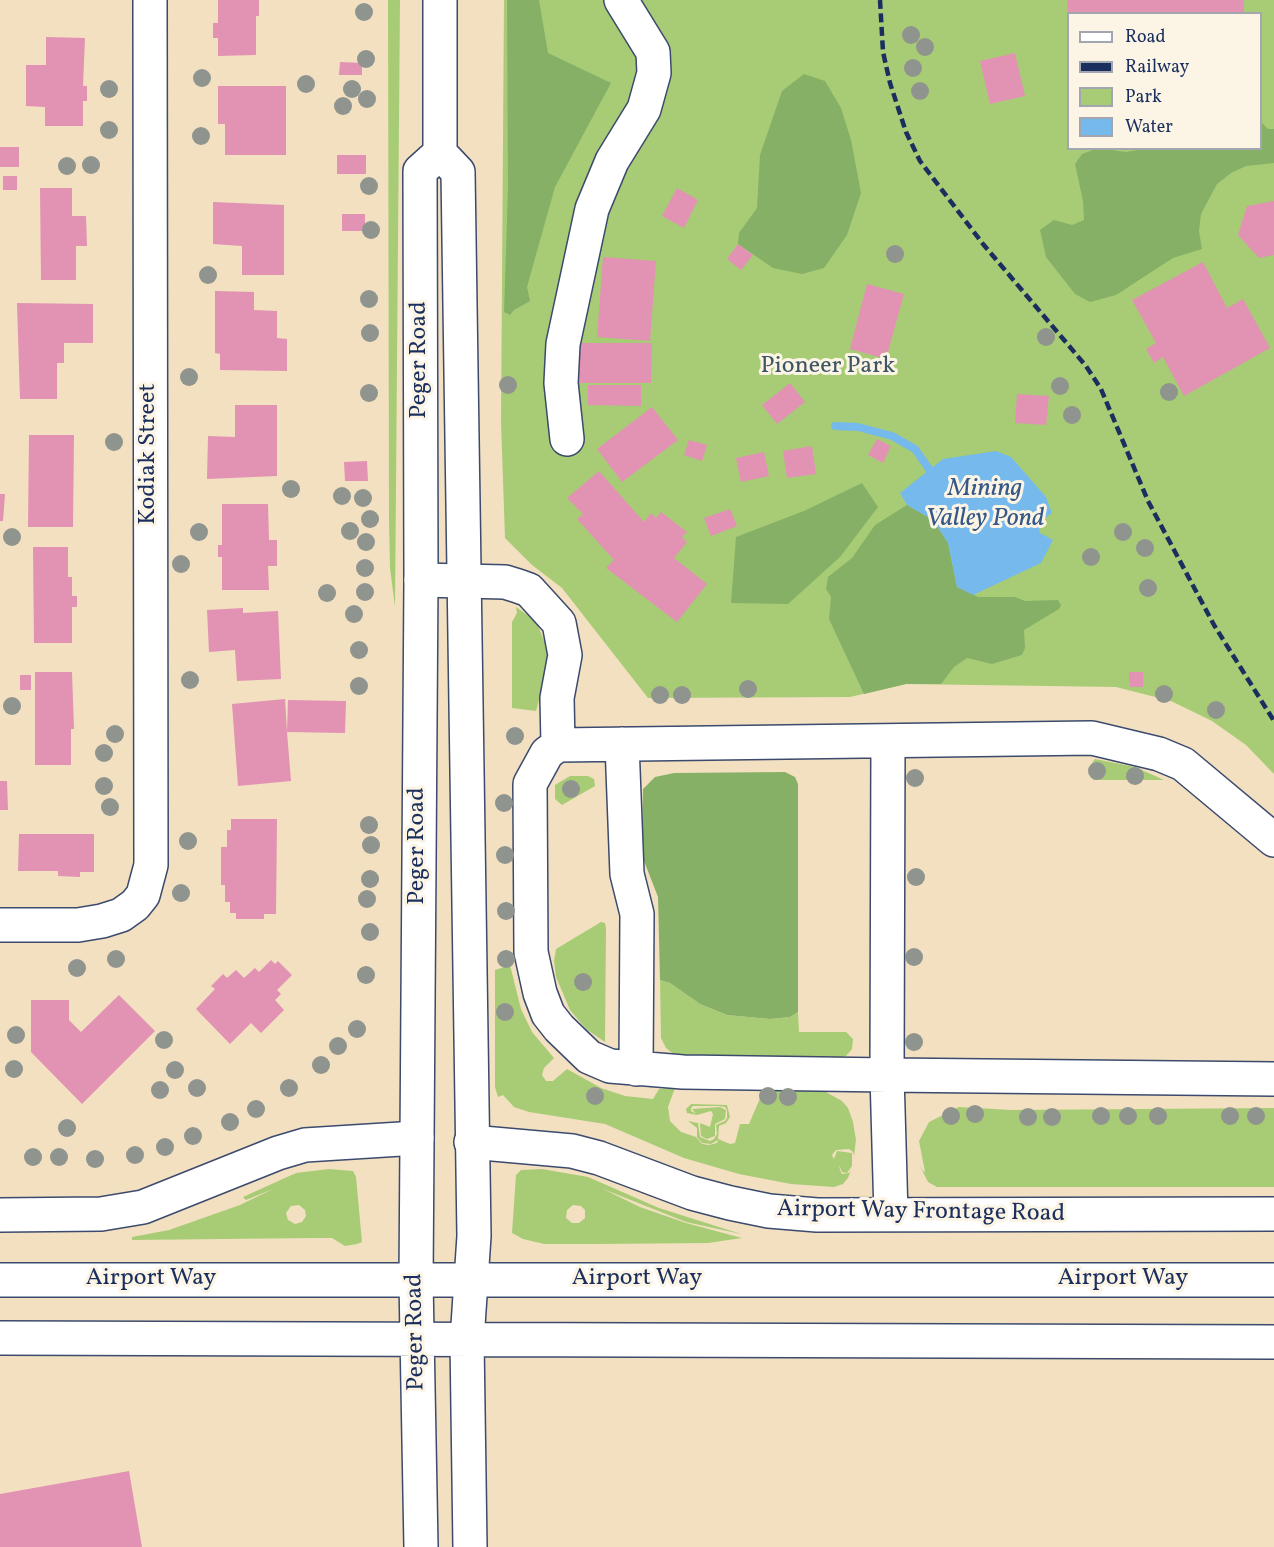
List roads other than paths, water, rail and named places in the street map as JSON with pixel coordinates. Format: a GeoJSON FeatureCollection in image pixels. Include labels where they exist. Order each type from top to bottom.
{"type":"FeatureCollection","features":[{"type":"Feature","properties":{"kind":"main road","name":"Kodiak Street"},"geometry":{"type":"LineString","coordinates":[[0,925],[78,925],[102,921],[121,915],[135,905],[148,881],[152,849],[150,0]]}},
{"type":"Feature","properties":{"kind":"main road"},"geometry":{"type":"LineString","coordinates":[[440,0],[440,153]]}},
{"type":"Feature","properties":{"kind":"main road"},"geometry":{"type":"LineString","coordinates":[[567,439],[561,383],[563,344],[592,209],[612,161],[644,109],[654,73],[653,52],[621,0]]}},
{"type":"Feature","properties":{"kind":"main road","name":"Peger Road"},"geometry":{"type":"LineString","coordinates":[[420,1547],[416,1281],[421,580],[420,171],[440,153],[458,172],[474,1236],[467,1340],[470,1547]]}},
{"type":"Feature","properties":{"kind":"main road"},"geometry":{"type":"LineString","coordinates":[[421,580],[505,582],[529,590],[559,623],[565,656],[557,698],[558,745]]}},
{"type":"Feature","properties":{"kind":"main road"},"geometry":{"type":"LineString","coordinates":[[1274,840],[1183,764],[1117,742],[1092,738],[558,745],[547,753],[530,784],[533,973],[548,1014],[572,1044],[589,1057],[610,1066],[636,1069],[887,1075],[1274,1079]]}},
{"type":"Feature","properties":{"kind":"main road"},"geometry":{"type":"LineString","coordinates":[[888,741],[887,1075],[891,1215]]}},
{"type":"Feature","properties":{"kind":"main road"},"geometry":{"type":"LineString","coordinates":[[622,744],[627,874],[637,914],[636,1069]]}},
{"type":"Feature","properties":{"kind":"main road"},"geometry":{"type":"LineString","coordinates":[[0,1215],[90,1215],[143,1207],[278,1153],[305,1145],[417,1138]]}},
{"type":"Feature","properties":{"kind":"main road","name":"Airport Way Frontage Road"},"geometry":{"type":"LineString","coordinates":[[471,1142],[572,1151],[599,1158],[692,1193],[769,1211],[817,1215],[1274,1214]]}},
{"type":"Feature","properties":{"kind":"main road","name":"Airport Way"},"geometry":{"type":"LineString","coordinates":[[0,1280],[1274,1281]]}},
{"type":"Feature","properties":{"kind":"main road"},"geometry":{"type":"LineString","coordinates":[[0,1338],[1274,1342]]}},
{"type":"Feature","properties":{"kind":"water","name":"Mining Valley Pond"},"geometry":{"type":"Polygon","coordinates":[[[996,451],[1011,457],[1046,497],[1052,513],[1038,523],[1040,533],[1053,540],[1041,563],[973,595],[957,587],[948,543],[933,520],[907,505],[900,493],[943,459],[996,451]]]}},
{"type":"Feature","properties":{"kind":"waterway"},"geometry":{"type":"LineString","coordinates":[[835,426],[858,427],[892,436],[915,449],[929,469]]}},
{"type":"Feature","properties":{"kind":"railway"},"geometry":{"type":"LineString","coordinates":[[880,0],[883,52],[890,83],[906,132],[920,161],[983,244],[1086,366],[1101,389],[1148,501],[1214,625],[1274,721]]}},
{"type":"Feature","properties":{"kind":"park label","name":"Pioneer Park"},"geometry":{"type":"Point","coordinates":[828,368]}}]}
